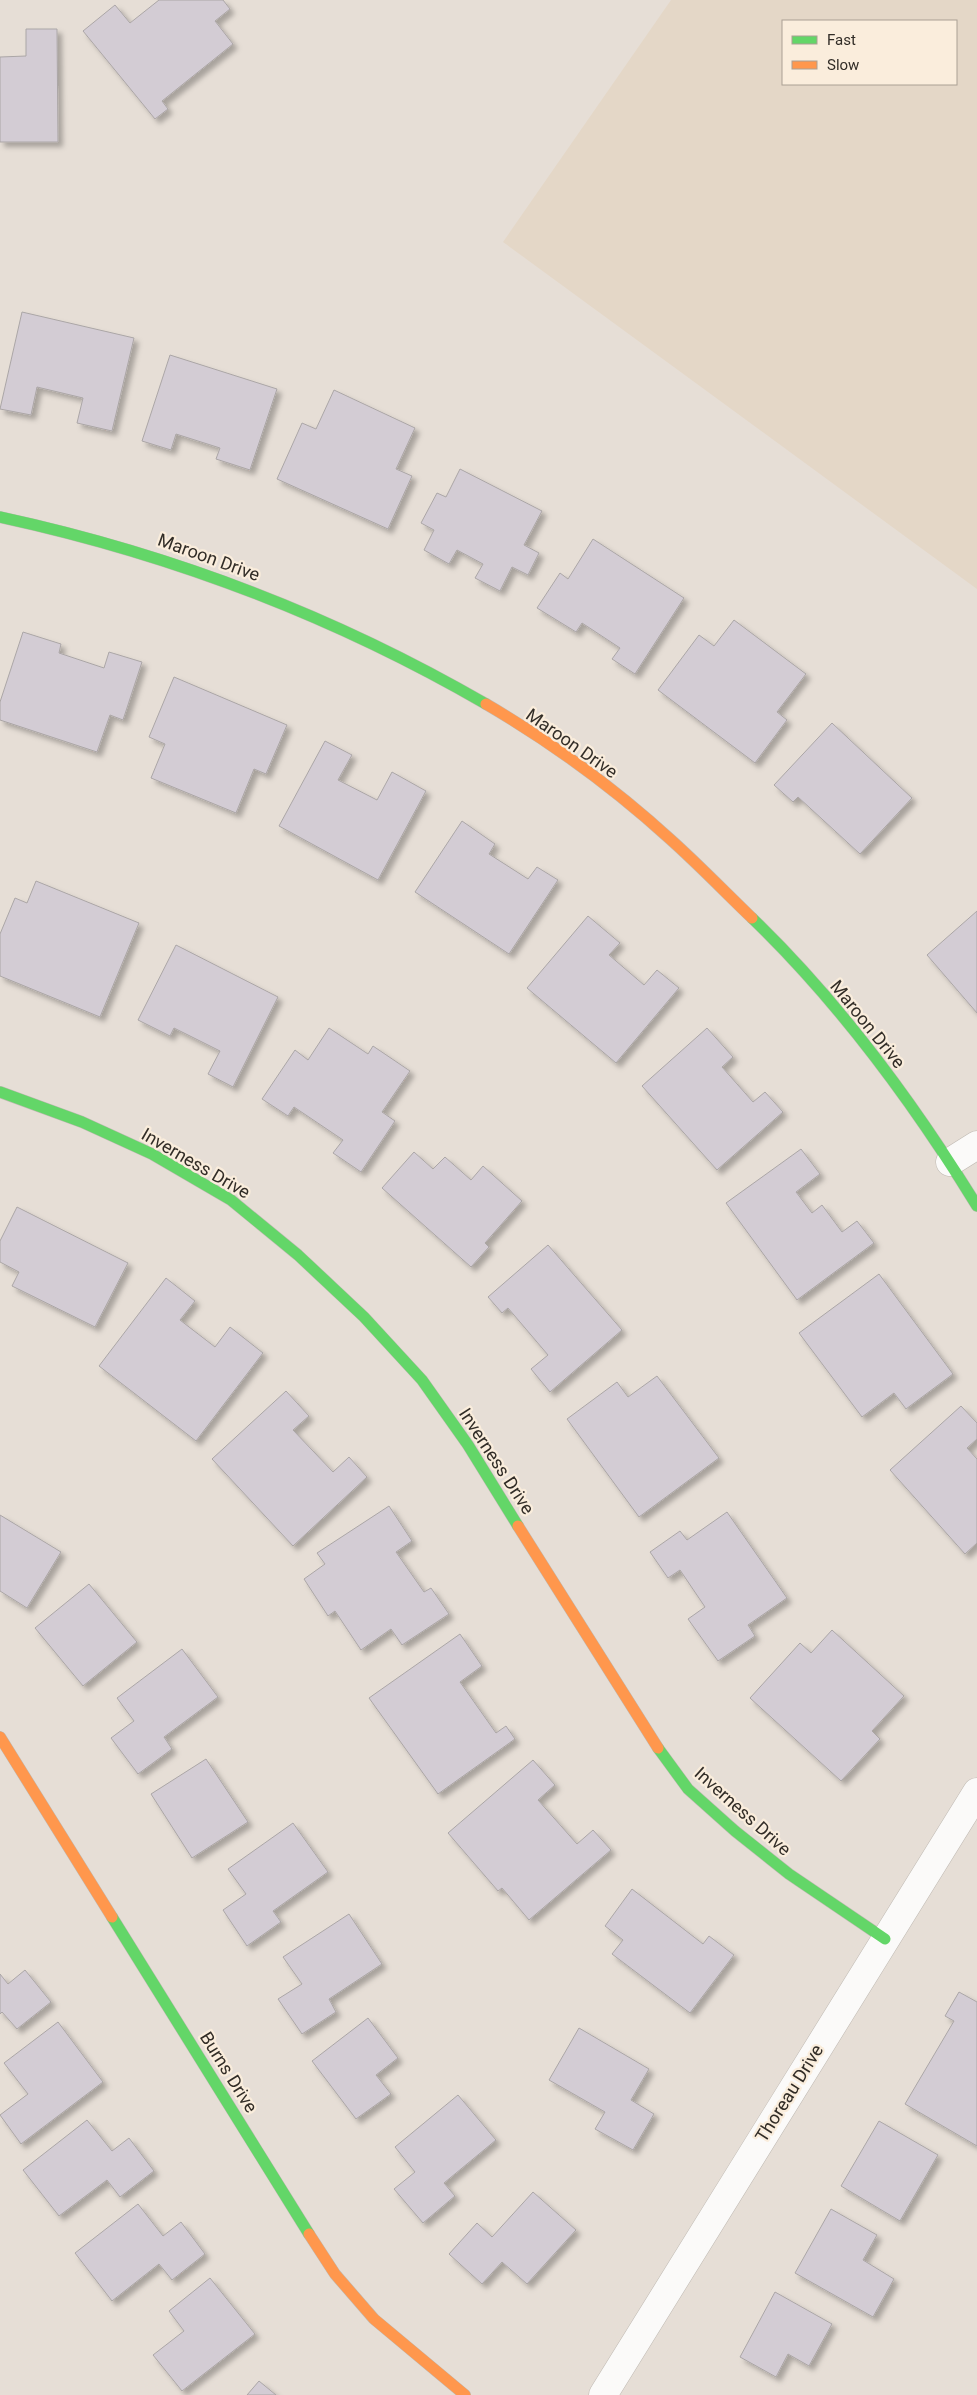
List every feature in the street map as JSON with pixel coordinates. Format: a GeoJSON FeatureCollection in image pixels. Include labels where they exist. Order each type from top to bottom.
{"type":"FeatureCollection","features":[{"type":"Feature","properties":{"kind":"street","name":"Maroon Drive"},"geometry":{"type":"LineString","coordinates":[[0,517],[55,528],[150,554],[266,596],[380,648],[468,694],[557,750],[657,827],[757,922],[840,1012],[950,1162],[977,1206]]}},
{"type":"Feature","properties":{"kind":"street","name":"Inverness Drive"},"geometry":{"type":"LineString","coordinates":[[0,1092],[82,1122],[152,1154],[231,1200],[298,1255],[364,1316],[422,1380],[468,1445],[618,1688],[654,1743],[688,1789],[735,1831],[789,1874],[884,1939]]}},
{"type":"Feature","properties":{"kind":"street"},"geometry":{"type":"LineString","coordinates":[[950,1162],[977,1145]]}},
{"type":"Feature","properties":{"kind":"street","name":"Burns Drive"},"geometry":{"type":"LineString","coordinates":[[0,1737],[296,2215],[335,2274],[374,2319],[465,2395]]}},
{"type":"Feature","properties":{"kind":"street","name":"Thoreau Drive"},"geometry":{"type":"LineString","coordinates":[[603,2395],[884,1939],[977,1792]]}},
{"type":"Feature","properties":{"kind":"shaded area"},"geometry":{"type":"Polygon","coordinates":[[[671,0],[977,0],[977,589],[503,242],[671,0]]]}},
{"type":"Feature","properties":{"kind":"building"},"geometry":{"type":"Polygon","coordinates":[[[159,0],[223,0],[230,9],[215,21],[233,44],[162,101],[168,109],[155,119],[83,31],[115,5],[130,23],[159,0]]]}},
{"type":"Feature","properties":{"kind":"building"},"geometry":{"type":"Polygon","coordinates":[[[26,29],[57,29],[58,142],[0,142],[0,57],[26,56],[26,29]]]}},
{"type":"Feature","properties":{"kind":"building"},"geometry":{"type":"Polygon","coordinates":[[[22,312],[134,338],[112,431],[77,423],[83,398],[37,387],[31,415],[0,409],[22,312]]]}},
{"type":"Feature","properties":{"kind":"building"},"geometry":{"type":"Polygon","coordinates":[[[170,355],[277,389],[250,470],[216,459],[220,448],[176,434],[171,450],[142,441],[170,355]]]}},
{"type":"Feature","properties":{"kind":"building"},"geometry":{"type":"Polygon","coordinates":[[[334,390],[415,428],[396,469],[412,476],[388,529],[277,479],[302,423],[316,429],[334,390]]]}},
{"type":"Feature","properties":{"kind":"building"},"geometry":{"type":"Polygon","coordinates":[[[460,469],[542,511],[524,545],[539,553],[528,575],[512,567],[500,591],[475,578],[483,564],[457,550],[449,564],[424,550],[434,530],[421,523],[437,493],[446,497],[460,469]]]}},
{"type":"Feature","properties":{"kind":"building"},"geometry":{"type":"Polygon","coordinates":[[[593,539],[684,598],[635,674],[612,659],[620,648],[582,623],[576,632],[537,608],[560,573],[568,579],[593,539]]]}},
{"type":"Feature","properties":{"kind":"building"},"geometry":{"type":"Polygon","coordinates":[[[734,620],[806,674],[777,712],[787,720],[755,763],[658,690],[699,635],[714,646],[734,620]]]}},
{"type":"Feature","properties":{"kind":"building"},"geometry":{"type":"Polygon","coordinates":[[[23,632],[61,644],[59,653],[104,668],[109,652],[142,662],[123,720],[110,715],[97,752],[0,720],[0,702],[23,632]]]}},
{"type":"Feature","properties":{"kind":"building"},"geometry":{"type":"Polygon","coordinates":[[[174,677],[287,725],[266,774],[254,769],[236,813],[151,778],[165,744],[149,737],[174,677]]]}},
{"type":"Feature","properties":{"kind":"building"},"geometry":{"type":"Polygon","coordinates":[[[832,723],[912,798],[860,854],[798,797],[793,802],[774,785],[832,723]]]}},
{"type":"Feature","properties":{"kind":"building"},"geometry":{"type":"Polygon","coordinates":[[[325,741],[352,755],[338,780],[377,800],[392,772],[426,791],[378,880],[279,826],[325,741]]]}},
{"type":"Feature","properties":{"kind":"building"},"geometry":{"type":"Polygon","coordinates":[[[462,821],[495,844],[489,854],[528,879],[537,867],[558,880],[509,954],[415,892],[462,821]]]}},
{"type":"Feature","properties":{"kind":"building"},"geometry":{"type":"Polygon","coordinates":[[[36,881],[139,923],[100,1017],[0,976],[0,934],[15,898],[27,903],[36,881]]]}},
{"type":"Feature","properties":{"kind":"building"},"geometry":{"type":"Polygon","coordinates":[[[977,911],[977,1013],[927,955],[977,911]]]}},
{"type":"Feature","properties":{"kind":"building"},"geometry":{"type":"Polygon","coordinates":[[[588,916],[620,943],[609,955],[644,985],[657,970],[679,988],[616,1063],[527,988],[588,916]]]}},
{"type":"Feature","properties":{"kind":"building"},"geometry":{"type":"Polygon","coordinates":[[[176,945],[278,997],[233,1087],[208,1074],[220,1051],[174,1028],[170,1036],[138,1020],[176,945]]]}},
{"type":"Feature","properties":{"kind":"building"},"geometry":{"type":"Polygon","coordinates":[[[329,1028],[368,1054],[373,1046],[410,1071],[382,1112],[395,1121],[361,1172],[333,1153],[343,1140],[294,1107],[288,1116],[262,1099],[295,1050],[308,1060],[329,1028]]]}},
{"type":"Feature","properties":{"kind":"building"},"geometry":{"type":"Polygon","coordinates":[[[707,1028],[733,1057],[722,1067],[753,1102],[765,1092],[783,1112],[717,1170],[642,1086],[707,1028]]]}},
{"type":"Feature","properties":{"kind":"building"},"geometry":{"type":"Polygon","coordinates":[[[801,1149],[820,1174],[796,1192],[812,1213],[822,1205],[842,1232],[857,1221],[874,1243],[797,1300],[726,1203],[801,1149]]]}},
{"type":"Feature","properties":{"kind":"building"},"geometry":{"type":"Polygon","coordinates":[[[414,1152],[433,1169],[445,1157],[471,1180],[483,1166],[522,1201],[485,1243],[489,1247],[471,1267],[382,1188],[414,1152]]]}},
{"type":"Feature","properties":{"kind":"building"},"geometry":{"type":"Polygon","coordinates":[[[17,1207],[128,1263],[95,1327],[12,1286],[19,1272],[0,1262],[0,1241],[17,1207]]]}},
{"type":"Feature","properties":{"kind":"building"},"geometry":{"type":"Polygon","coordinates":[[[548,1245],[622,1330],[550,1392],[531,1369],[548,1355],[508,1308],[502,1313],[488,1297],[548,1245]]]}},
{"type":"Feature","properties":{"kind":"building"},"geometry":{"type":"Polygon","coordinates":[[[879,1274],[953,1374],[906,1409],[894,1393],[862,1417],[799,1333],[879,1274]]]}},
{"type":"Feature","properties":{"kind":"building"},"geometry":{"type":"Polygon","coordinates":[[[166,1278],[195,1301],[180,1320],[215,1347],[230,1327],[263,1353],[196,1441],[99,1366],[166,1278]]]}},
{"type":"Feature","properties":{"kind":"building"},"geometry":{"type":"Polygon","coordinates":[[[657,1376],[719,1458],[639,1517],[567,1419],[617,1382],[628,1397],[657,1376]]]}},
{"type":"Feature","properties":{"kind":"building"},"geometry":{"type":"Polygon","coordinates":[[[286,1391],[309,1416],[293,1430],[333,1472],[349,1457],[367,1477],[293,1546],[212,1459],[286,1391]]]}},
{"type":"Feature","properties":{"kind":"building"},"geometry":{"type":"Polygon","coordinates":[[[961,1406],[977,1423],[977,1439],[967,1448],[977,1459],[977,1543],[965,1554],[890,1470],[961,1406]]]}},
{"type":"Feature","properties":{"kind":"building"},"geometry":{"type":"Polygon","coordinates":[[[389,1506],[412,1541],[396,1552],[424,1592],[431,1588],[449,1614],[402,1645],[391,1629],[361,1650],[335,1611],[328,1616],[304,1579],[325,1564],[317,1553],[389,1506]]]}},
{"type":"Feature","properties":{"kind":"building"},"geometry":{"type":"Polygon","coordinates":[[[727,1512],[787,1598],[748,1625],[755,1636],[718,1661],[688,1619],[705,1607],[680,1570],[668,1578],[650,1552],[680,1531],[687,1540],[727,1512]]]}},
{"type":"Feature","properties":{"kind":"building"},"geometry":{"type":"Polygon","coordinates":[[[0,1515],[61,1552],[27,1608],[0,1591],[0,1515]]]}},
{"type":"Feature","properties":{"kind":"building"},"geometry":{"type":"Polygon","coordinates":[[[89,1584],[137,1642],[83,1686],[35,1628],[89,1584]]]}},
{"type":"Feature","properties":{"kind":"building"},"geometry":{"type":"Polygon","coordinates":[[[832,1630],[904,1696],[872,1731],[880,1739],[841,1781],[750,1698],[800,1643],[811,1653],[832,1630]]]}},
{"type":"Feature","properties":{"kind":"building"},"geometry":{"type":"Polygon","coordinates":[[[460,1634],[482,1666],[460,1682],[496,1733],[506,1726],[515,1739],[438,1794],[369,1698],[460,1634]]]}},
{"type":"Feature","properties":{"kind":"building"},"geometry":{"type":"Polygon","coordinates":[[[182,1649],[218,1697],[164,1737],[172,1749],[138,1774],[111,1738],[134,1721],[117,1698],[182,1649]]]}},
{"type":"Feature","properties":{"kind":"building"},"geometry":{"type":"Polygon","coordinates":[[[206,1759],[248,1822],[192,1858],[151,1794],[206,1759]]]}},
{"type":"Feature","properties":{"kind":"building"},"geometry":{"type":"Polygon","coordinates":[[[533,1760],[555,1785],[538,1800],[577,1844],[593,1830],[611,1850],[529,1920],[502,1888],[498,1891],[448,1833],[533,1760]]]}},
{"type":"Feature","properties":{"kind":"building"},"geometry":{"type":"Polygon","coordinates":[[[293,1823],[328,1872],[273,1911],[281,1922],[247,1946],[223,1910],[246,1894],[228,1869],[293,1823]]]}},
{"type":"Feature","properties":{"kind":"building"},"geometry":{"type":"Polygon","coordinates":[[[632,1889],[703,1944],[709,1936],[734,1955],[690,2013],[612,1954],[623,1940],[605,1926],[632,1889]]]}},
{"type":"Feature","properties":{"kind":"building"},"geometry":{"type":"Polygon","coordinates":[[[349,1914],[382,1964],[329,1999],[336,2012],[302,2034],[278,1999],[302,1984],[283,1957],[349,1914]]]}},
{"type":"Feature","properties":{"kind":"building"},"geometry":{"type":"Polygon","coordinates":[[[25,1970],[51,2002],[17,2029],[2,2012],[0,2014],[0,1974],[8,1984],[25,1970]]]}},
{"type":"Feature","properties":{"kind":"building"},"geometry":{"type":"Polygon","coordinates":[[[959,1992],[977,2002],[977,2146],[905,2104],[954,2021],[945,2016],[959,1992]]]}},
{"type":"Feature","properties":{"kind":"building"},"geometry":{"type":"Polygon","coordinates":[[[368,2018],[398,2058],[376,2075],[391,2094],[356,2119],[312,2061],[368,2018]]]}},
{"type":"Feature","properties":{"kind":"building"},"geometry":{"type":"Polygon","coordinates":[[[58,2022],[103,2082],[21,2144],[0,2115],[28,2094],[4,2063],[58,2022]]]}},
{"type":"Feature","properties":{"kind":"building"},"geometry":{"type":"Polygon","coordinates":[[[579,2028],[649,2069],[631,2100],[654,2114],[633,2150],[595,2129],[605,2112],[549,2080],[579,2028]]]}},
{"type":"Feature","properties":{"kind":"building"},"geometry":{"type":"Polygon","coordinates":[[[458,2095],[496,2140],[444,2183],[455,2196],[423,2223],[394,2189],[415,2172],[395,2147],[458,2095]]]}},
{"type":"Feature","properties":{"kind":"building"},"geometry":{"type":"Polygon","coordinates":[[[87,2120],[112,2151],[129,2138],[154,2171],[120,2197],[107,2180],[59,2216],[23,2170],[87,2120]]]}},
{"type":"Feature","properties":{"kind":"building"},"geometry":{"type":"Polygon","coordinates":[[[879,2121],[938,2155],[900,2221],[841,2186],[879,2121]]]}},
{"type":"Feature","properties":{"kind":"building"},"geometry":{"type":"Polygon","coordinates":[[[533,2192],[576,2230],[527,2284],[502,2262],[482,2284],[449,2254],[477,2223],[492,2237],[533,2192]]]}},
{"type":"Feature","properties":{"kind":"building"},"geometry":{"type":"Polygon","coordinates":[[[138,2204],[163,2236],[181,2222],[205,2254],[172,2280],[159,2264],[112,2301],[75,2253],[138,2204]]]}},
{"type":"Feature","properties":{"kind":"building"},"geometry":{"type":"Polygon","coordinates":[[[831,2209],[877,2235],[863,2260],[894,2279],[873,2317],[795,2273],[831,2209]]]}},
{"type":"Feature","properties":{"kind":"building"},"geometry":{"type":"Polygon","coordinates":[[[210,2278],[255,2334],[182,2391],[153,2355],[184,2331],[169,2311],[210,2278]]]}},
{"type":"Feature","properties":{"kind":"building"},"geometry":{"type":"Polygon","coordinates":[[[775,2292],[832,2324],[809,2366],[788,2354],[776,2377],[740,2357],[775,2292]]]}},
{"type":"Feature","properties":{"kind":"building"},"geometry":{"type":"Polygon","coordinates":[[[259,2381],[276,2395],[247,2395],[259,2381]]]}},
{"type":"Feature","properties":{"kind":"traffic: fast"},"geometry":{"type":"LineString","coordinates":[[0,517],[127,549],[250,591],[370,643],[486,704]]}},
{"type":"Feature","properties":{"kind":"traffic: fast"},"geometry":{"type":"LineString","coordinates":[[752,918],[815,984],[874,1055],[953,1167],[977,1206]]}},
{"type":"Feature","properties":{"kind":"traffic: fast"},"geometry":{"type":"LineString","coordinates":[[0,1092],[82,1122],[152,1154],[231,1200],[298,1255],[364,1317],[422,1380],[468,1445],[518,1526]]}},
{"type":"Feature","properties":{"kind":"traffic: fast"},"geometry":{"type":"LineString","coordinates":[[658,1748],[688,1789],[735,1831],[789,1874],[885,1939]]}},
{"type":"Feature","properties":{"kind":"traffic: fast"},"geometry":{"type":"LineString","coordinates":[[112,1917],[309,2234]]}},
{"type":"Feature","properties":{"kind":"traffic: slow"},"geometry":{"type":"LineString","coordinates":[[486,704],[558,750],[627,802],[649,820],[752,918]]}},
{"type":"Feature","properties":{"kind":"traffic: slow"},"geometry":{"type":"LineString","coordinates":[[518,1526],[658,1748]]}},
{"type":"Feature","properties":{"kind":"traffic: slow"},"geometry":{"type":"LineString","coordinates":[[0,1737],[112,1917]]}},
{"type":"Feature","properties":{"kind":"traffic: slow"},"geometry":{"type":"LineString","coordinates":[[309,2234],[335,2274],[374,2319],[465,2395]]}}]}
